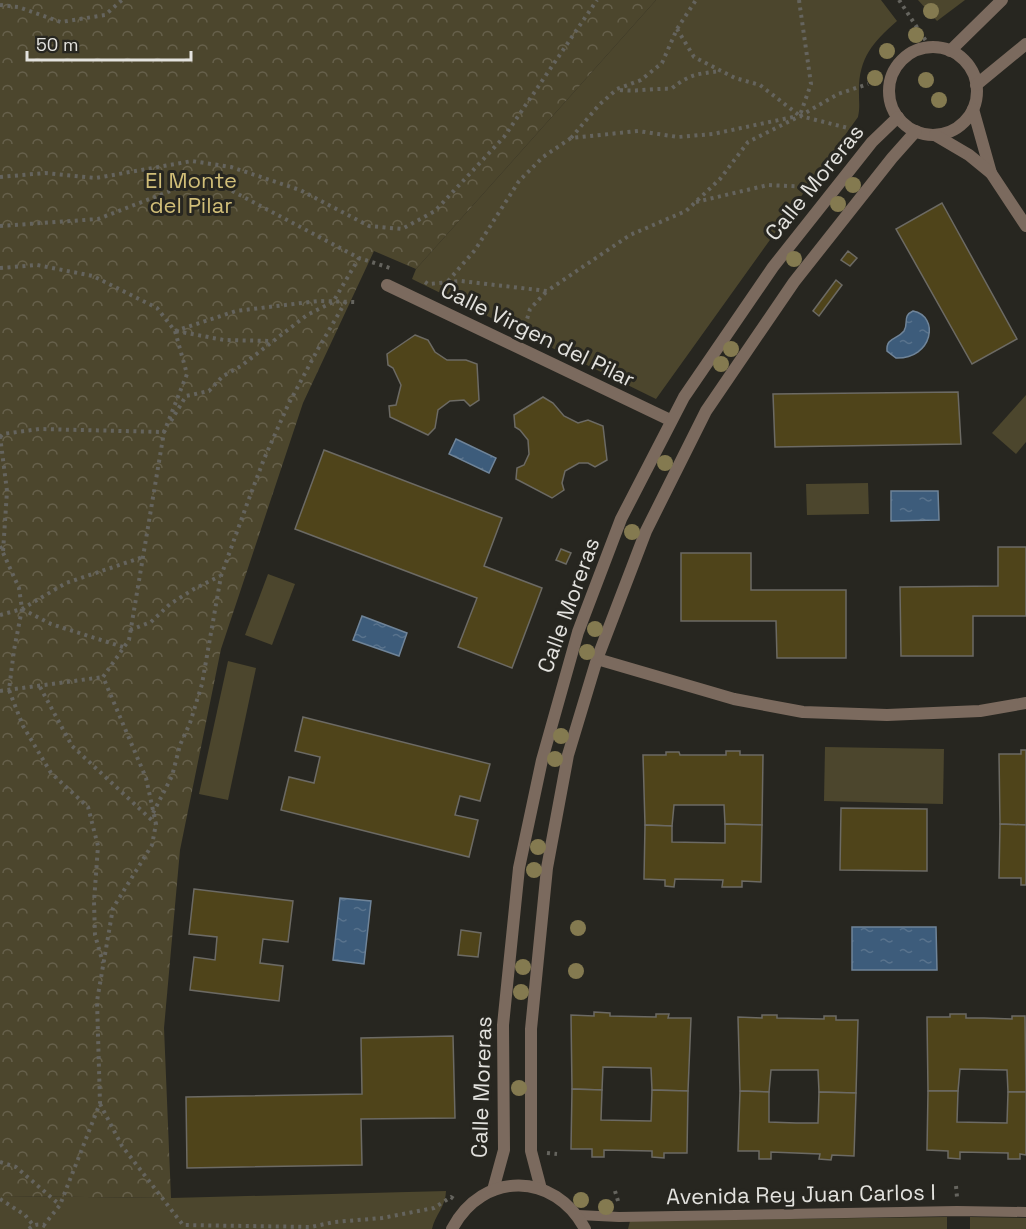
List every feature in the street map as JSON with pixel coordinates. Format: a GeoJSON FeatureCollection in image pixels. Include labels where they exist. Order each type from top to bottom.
{"type":"FeatureCollection","features":[{"type":"Feature","properties":{"kind":"street"},"geometry":{"type":"LineString","coordinates":[[950,51],[1002,0]]}},
{"type":"Feature","properties":{"kind":"street"},"geometry":{"type":"LineString","coordinates":[[976,85],[1026,44]]}},
{"type":"Feature","properties":{"kind":"street"},"geometry":{"type":"LineString","coordinates":[[930,47],[950,51],[972,70],[977,97],[973,109],[959,127],[945,133],[916,131],[897,117],[891,105],[889,91],[891,77],[907,55],[917,50],[930,47]]}},
{"type":"Feature","properties":{"kind":"street"},"geometry":{"type":"LineString","coordinates":[[973,109],[991,173]]}},
{"type":"Feature","properties":{"kind":"street","name":"Calle Moreras"},"geometry":{"type":"LineString","coordinates":[[493,1190],[504,1150],[503,1025],[519,868],[542,760],[578,632],[621,519],[670,420],[684,397],[772,267],[872,142],[897,117]]}},
{"type":"Feature","properties":{"kind":"street","name":"Calle Moreras"},"geometry":{"type":"LineString","coordinates":[[541,1189],[531,1151],[531,1029],[546,880],[568,755],[597,659],[646,531],[706,411],[794,282],[916,131]]}},
{"type":"Feature","properties":{"kind":"street"},"geometry":{"type":"LineString","coordinates":[[934,134],[969,155],[991,173],[1026,226]]}},
{"type":"Feature","properties":{"kind":"street","name":"Calle Virgen del Pilar"},"geometry":{"type":"LineString","coordinates":[[387,285],[670,420]]}},
{"type":"Feature","properties":{"kind":"street"},"geometry":{"type":"LineString","coordinates":[[597,659],[734,699],[803,712],[887,715],[980,711],[1026,703]]}},
{"type":"Feature","properties":{"kind":"street"},"geometry":{"type":"LineString","coordinates":[[452,1229],[459,1216],[474,1200],[493,1190],[517,1186],[541,1189],[561,1199],[578,1215],[585,1229]]}},
{"type":"Feature","properties":{"kind":"lane","name":"Avenida Rey Juan Carlos I"},"geometry":{"type":"LineString","coordinates":[[578,1215],[619,1217],[957,1211],[1026,1212]]}},
{"type":"Feature","properties":{"kind":"path"},"geometry":{"type":"LineString","coordinates":[[0,5],[18,7],[61,22],[105,15],[122,0]]}},
{"type":"Feature","properties":{"kind":"path"},"geometry":{"type":"LineString","coordinates":[[0,177],[45,173],[96,178],[192,160],[231,167],[300,190],[369,226],[402,229],[435,211],[504,136],[597,0]]}},
{"type":"Feature","properties":{"kind":"path"},"geometry":{"type":"LineString","coordinates":[[448,282],[475,250],[519,181],[543,157],[571,138],[599,105],[617,89],[641,80],[662,63],[677,29],[696,0]]}},
{"type":"Feature","properties":{"kind":"path"},"geometry":{"type":"LineString","coordinates":[[799,0],[811,84],[800,116]]}},
{"type":"Feature","properties":{"kind":"path"},"geometry":{"type":"LineString","coordinates":[[899,0],[930,47]]}},
{"type":"Feature","properties":{"kind":"path"},"geometry":{"type":"LineString","coordinates":[[677,29],[694,57],[735,78],[760,85],[800,116],[856,129]]}},
{"type":"Feature","properties":{"kind":"path"},"geometry":{"type":"LineString","coordinates":[[617,89],[632,92],[652,88],[670,89],[685,77],[721,71]]}},
{"type":"Feature","properties":{"kind":"path"},"geometry":{"type":"LineString","coordinates":[[522,336],[530,309],[547,291],[630,235],[686,211],[720,179],[748,142],[838,94],[868,84]]}},
{"type":"Feature","properties":{"kind":"path"},"geometry":{"type":"LineString","coordinates":[[571,138],[638,131],[678,137],[713,134],[800,116]]}},
{"type":"Feature","properties":{"kind":"path"},"geometry":{"type":"LineString","coordinates":[[0,226],[98,219],[178,188],[219,184],[359,258],[391,268]]}},
{"type":"Feature","properties":{"kind":"path"},"geometry":{"type":"LineString","coordinates":[[695,202],[768,185],[811,187]]}},
{"type":"Feature","properties":{"kind":"path"},"geometry":{"type":"LineString","coordinates":[[164,432],[186,396],[209,391],[223,376],[241,366],[307,315],[333,302],[359,258]]}},
{"type":"Feature","properties":{"kind":"path"},"geometry":{"type":"LineString","coordinates":[[0,268],[37,265],[93,276],[157,308],[175,331],[188,374],[164,432],[129,640],[103,677],[0,691]]}},
{"type":"Feature","properties":{"kind":"path"},"geometry":{"type":"LineString","coordinates":[[419,280],[428,284],[461,281],[547,291]]}},
{"type":"Feature","properties":{"kind":"path"},"geometry":{"type":"LineString","coordinates":[[175,331],[236,311],[318,301],[355,302]]}},
{"type":"Feature","properties":{"kind":"path"},"geometry":{"type":"LineString","coordinates":[[153,813],[172,776],[180,746],[190,723],[202,684],[221,576],[264,459],[318,349],[346,301]]}},
{"type":"Feature","properties":{"kind":"path"},"geometry":{"type":"LineString","coordinates":[[175,331],[224,340],[273,341]]}},
{"type":"Feature","properties":{"kind":"path"},"geometry":{"type":"LineString","coordinates":[[3,553],[7,491],[0,436],[39,429],[164,432]]}},
{"type":"Feature","properties":{"kind":"path"},"geometry":{"type":"LineString","coordinates":[[0,546],[19,588],[22,609],[9,690],[23,726],[51,773],[88,807],[98,846],[94,902],[95,935],[103,965]]}},
{"type":"Feature","properties":{"kind":"path"},"geometry":{"type":"LineString","coordinates":[[0,615],[22,609],[66,583],[143,557]]}},
{"type":"Feature","properties":{"kind":"path"},"geometry":{"type":"LineString","coordinates":[[130,630],[151,622],[170,604],[221,576]]}},
{"type":"Feature","properties":{"kind":"path"},"geometry":{"type":"LineString","coordinates":[[22,609],[51,624],[123,647]]}},
{"type":"Feature","properties":{"kind":"path"},"geometry":{"type":"LineString","coordinates":[[0,1199],[25,1215],[31,1227],[44,1225],[60,1205],[100,1104],[97,1001],[113,908],[152,845],[156,824],[146,778],[103,677]]}},
{"type":"Feature","properties":{"kind":"path"},"geometry":{"type":"LineString","coordinates":[[40,687],[72,746],[156,824]]}},
{"type":"Feature","properties":{"kind":"path"},"geometry":{"type":"LineString","coordinates":[[100,1104],[122,1146],[183,1227],[310,1227],[334,1222],[382,1218],[434,1208],[451,1197],[458,1202]]}},
{"type":"Feature","properties":{"kind":"path"},"geometry":{"type":"LineString","coordinates":[[0,1162],[16,1167],[60,1205]]}},
{"type":"Feature","properties":{"kind":"path"},"geometry":{"type":"LineString","coordinates":[[615,1191],[619,1205]]}},
{"type":"Feature","properties":{"kind":"path"},"geometry":{"type":"LineString","coordinates":[[44,1225],[49,1229]]}},
{"type":"Feature","properties":{"kind":"green space","name":"El Monte del Pilar"},"geometry":{"type":"Polygon","coordinates":[[[0,0],[656,0],[416,269],[374,251],[303,403],[221,649],[180,850],[164,1028],[171,1198],[0,1196],[0,0]]]}},
{"type":"Feature","properties":{"kind":"green space"},"geometry":{"type":"Polygon","coordinates":[[[656,0],[881,0],[897,21],[880,37],[864,61],[859,82],[858,117],[656,399],[412,279],[416,269],[656,0]]]}},
{"type":"Feature","properties":{"kind":"green space"},"geometry":{"type":"Polygon","coordinates":[[[918,0],[965,0],[937,21],[918,0]]]}},
{"type":"Feature","properties":{"kind":"green space"},"geometry":{"type":"Polygon","coordinates":[[[1026,395],[1026,442],[1016,454],[992,433],[1026,395]]]}},
{"type":"Feature","properties":{"kind":"green space"},"geometry":{"type":"Polygon","coordinates":[[[868,483],[869,514],[807,515],[806,484],[868,483]]]}},
{"type":"Feature","properties":{"kind":"green space"},"geometry":{"type":"Polygon","coordinates":[[[268,574],[295,584],[272,645],[245,635],[268,574]]]}},
{"type":"Feature","properties":{"kind":"green space"},"geometry":{"type":"Polygon","coordinates":[[[228,661],[256,668],[228,800],[199,794],[228,661]]]}},
{"type":"Feature","properties":{"kind":"green space"},"geometry":{"type":"Polygon","coordinates":[[[825,747],[944,749],[943,804],[824,801],[825,747]]]}},
{"type":"Feature","properties":{"kind":"green space"},"geometry":{"type":"Polygon","coordinates":[[[446,1191],[432,1229],[0,1229],[0,1196],[171,1198],[446,1191]]]}},
{"type":"Feature","properties":{"kind":"green space"},"geometry":{"type":"Polygon","coordinates":[[[947,1217],[947,1229],[628,1229],[630,1221],[947,1217]]]}},
{"type":"Feature","properties":{"kind":"green space"},"geometry":{"type":"Polygon","coordinates":[[[970,1217],[1026,1218],[1026,1229],[970,1229],[970,1217]]]}},
{"type":"Feature","properties":{"kind":"water"},"geometry":{"type":"Polygon","coordinates":[[[913,311],[922,314],[927,321],[928,337],[925,345],[918,352],[896,358],[887,351],[888,343],[904,331],[907,317],[913,311]]]}},
{"type":"Feature","properties":{"kind":"water"},"geometry":{"type":"Polygon","coordinates":[[[456,439],[496,458],[489,473],[449,454],[456,439]]]}},
{"type":"Feature","properties":{"kind":"water"},"geometry":{"type":"Polygon","coordinates":[[[891,491],[938,491],[939,520],[891,521],[891,491]]]}},
{"type":"Feature","properties":{"kind":"water"},"geometry":{"type":"Polygon","coordinates":[[[362,616],[407,633],[399,656],[353,640],[362,616]]]}},
{"type":"Feature","properties":{"kind":"water"},"geometry":{"type":"Polygon","coordinates":[[[340,898],[371,901],[364,964],[333,960],[340,898]]]}},
{"type":"Feature","properties":{"kind":"water"},"geometry":{"type":"Polygon","coordinates":[[[852,927],[936,927],[937,970],[852,970],[852,927]]]}},
{"type":"Feature","properties":{"kind":"building"},"geometry":{"type":"Polygon","coordinates":[[[942,203],[1017,339],[972,364],[896,229],[942,203]]]}},
{"type":"Feature","properties":{"kind":"building"},"geometry":{"type":"Polygon","coordinates":[[[848,251],[857,258],[850,266],[841,260],[848,251]]]}},
{"type":"Feature","properties":{"kind":"building"},"geometry":{"type":"Polygon","coordinates":[[[836,280],[842,285],[819,316],[813,311],[836,280]]]}},
{"type":"Feature","properties":{"kind":"building"},"geometry":{"type":"Polygon","coordinates":[[[415,335],[428,340],[435,352],[447,360],[466,360],[477,364],[479,400],[470,406],[464,400],[450,401],[438,410],[435,428],[428,435],[390,417],[389,406],[396,405],[401,385],[393,368],[388,365],[387,354],[415,335]]]}},
{"type":"Feature","properties":{"kind":"building"},"geometry":{"type":"Polygon","coordinates":[[[958,392],[961,444],[775,447],[773,394],[958,392]]]}},
{"type":"Feature","properties":{"kind":"building"},"geometry":{"type":"Polygon","coordinates":[[[543,397],[553,403],[564,416],[578,423],[588,420],[603,426],[607,460],[595,467],[588,463],[579,463],[565,471],[562,483],[564,490],[552,498],[516,479],[517,468],[524,465],[529,454],[528,440],[515,427],[514,415],[543,397]]]}},
{"type":"Feature","properties":{"kind":"building"},"geometry":{"type":"Polygon","coordinates":[[[324,450],[502,518],[484,566],[542,588],[512,668],[458,647],[477,598],[295,529],[324,450]]]}},
{"type":"Feature","properties":{"kind":"building"},"geometry":{"type":"Polygon","coordinates":[[[998,547],[1026,547],[1026,616],[973,616],[973,656],[901,656],[900,587],[998,586],[998,547]]]}},
{"type":"Feature","properties":{"kind":"building"},"geometry":{"type":"Polygon","coordinates":[[[561,549],[571,553],[566,564],[556,560],[561,549]]]}},
{"type":"Feature","properties":{"kind":"building"},"geometry":{"type":"Polygon","coordinates":[[[681,553],[751,553],[751,590],[846,590],[846,658],[777,658],[776,621],[681,621],[681,553]]]}},
{"type":"Feature","properties":{"kind":"building"},"geometry":{"type":"Polygon","coordinates":[[[303,717],[490,764],[480,801],[460,796],[455,815],[478,820],[469,857],[281,810],[289,777],[314,783],[320,757],[295,751],[303,717]]]}},
{"type":"Feature","properties":{"kind":"building"},"geometry":{"type":"Polygon","coordinates":[[[1021,750],[1026,750],[1026,825],[1000,824],[999,754],[1021,754],[1021,750]]]}},
{"type":"Feature","properties":{"kind":"building"},"geometry":{"type":"Polygon","coordinates":[[[726,751],[740,751],[740,755],[763,755],[762,825],[725,824],[724,805],[674,805],[672,826],[645,825],[643,755],[666,755],[666,752],[679,752],[680,755],[726,755],[726,751]]]}},
{"type":"Feature","properties":{"kind":"building"},"geometry":{"type":"Polygon","coordinates":[[[841,808],[927,809],[927,871],[840,870],[841,808]]]}},
{"type":"Feature","properties":{"kind":"building"},"geometry":{"type":"Polygon","coordinates":[[[725,824],[762,825],[761,882],[742,881],[742,887],[722,887],[723,880],[675,879],[674,887],[665,886],[665,880],[644,879],[645,825],[672,826],[672,842],[725,843],[725,824]]]}},
{"type":"Feature","properties":{"kind":"building"},"geometry":{"type":"Polygon","coordinates":[[[1000,824],[1026,825],[1026,885],[1021,885],[1021,878],[999,878],[1000,824]]]}},
{"type":"Feature","properties":{"kind":"building"},"geometry":{"type":"Polygon","coordinates":[[[194,889],[293,901],[288,942],[263,939],[260,963],[283,966],[279,1001],[190,990],[194,957],[215,960],[217,937],[189,934],[194,889]]]}},
{"type":"Feature","properties":{"kind":"building"},"geometry":{"type":"Polygon","coordinates":[[[461,930],[481,933],[478,957],[458,955],[461,930]]]}},
{"type":"Feature","properties":{"kind":"building"},"geometry":{"type":"Polygon","coordinates":[[[594,1012],[610,1013],[610,1016],[656,1017],[656,1014],[669,1014],[668,1018],[691,1018],[688,1091],[652,1090],[651,1068],[603,1067],[602,1090],[572,1089],[571,1015],[594,1016],[594,1012]]]}},
{"type":"Feature","properties":{"kind":"building"},"geometry":{"type":"Polygon","coordinates":[[[950,1014],[966,1014],[966,1018],[1012,1019],[1012,1016],[1025,1016],[1026,1092],[1008,1092],[1007,1070],[960,1069],[958,1091],[928,1091],[927,1017],[950,1017],[950,1014]]]}},
{"type":"Feature","properties":{"kind":"building"},"geometry":{"type":"Polygon","coordinates":[[[762,1015],[777,1015],[777,1018],[824,1019],[824,1016],[836,1016],[836,1020],[858,1020],[856,1093],[819,1092],[818,1070],[771,1070],[769,1092],[740,1091],[738,1017],[762,1018],[762,1015]]]}},
{"type":"Feature","properties":{"kind":"building"},"geometry":{"type":"Polygon","coordinates":[[[453,1036],[455,1118],[361,1119],[362,1165],[187,1168],[186,1097],[362,1094],[361,1038],[453,1036]]]}},
{"type":"Feature","properties":{"kind":"building"},"geometry":{"type":"Polygon","coordinates":[[[572,1089],[602,1090],[601,1120],[651,1121],[652,1090],[688,1091],[687,1153],[664,1153],[664,1158],[652,1157],[652,1151],[604,1150],[604,1157],[592,1157],[592,1149],[571,1149],[572,1089]]]}},
{"type":"Feature","properties":{"kind":"building"},"geometry":{"type":"Polygon","coordinates":[[[740,1091],[769,1092],[769,1122],[796,1123],[818,1123],[819,1092],[856,1093],[854,1156],[832,1155],[831,1160],[819,1159],[820,1154],[771,1152],[771,1159],[759,1159],[759,1151],[738,1151],[740,1091]]]}},
{"type":"Feature","properties":{"kind":"building"},"geometry":{"type":"Polygon","coordinates":[[[928,1091],[958,1091],[957,1122],[1007,1123],[1008,1092],[1026,1092],[1026,1155],[1020,1154],[1020,1159],[1008,1159],[1008,1153],[960,1152],[960,1159],[948,1158],[948,1151],[927,1150],[928,1091]]]}}]}
